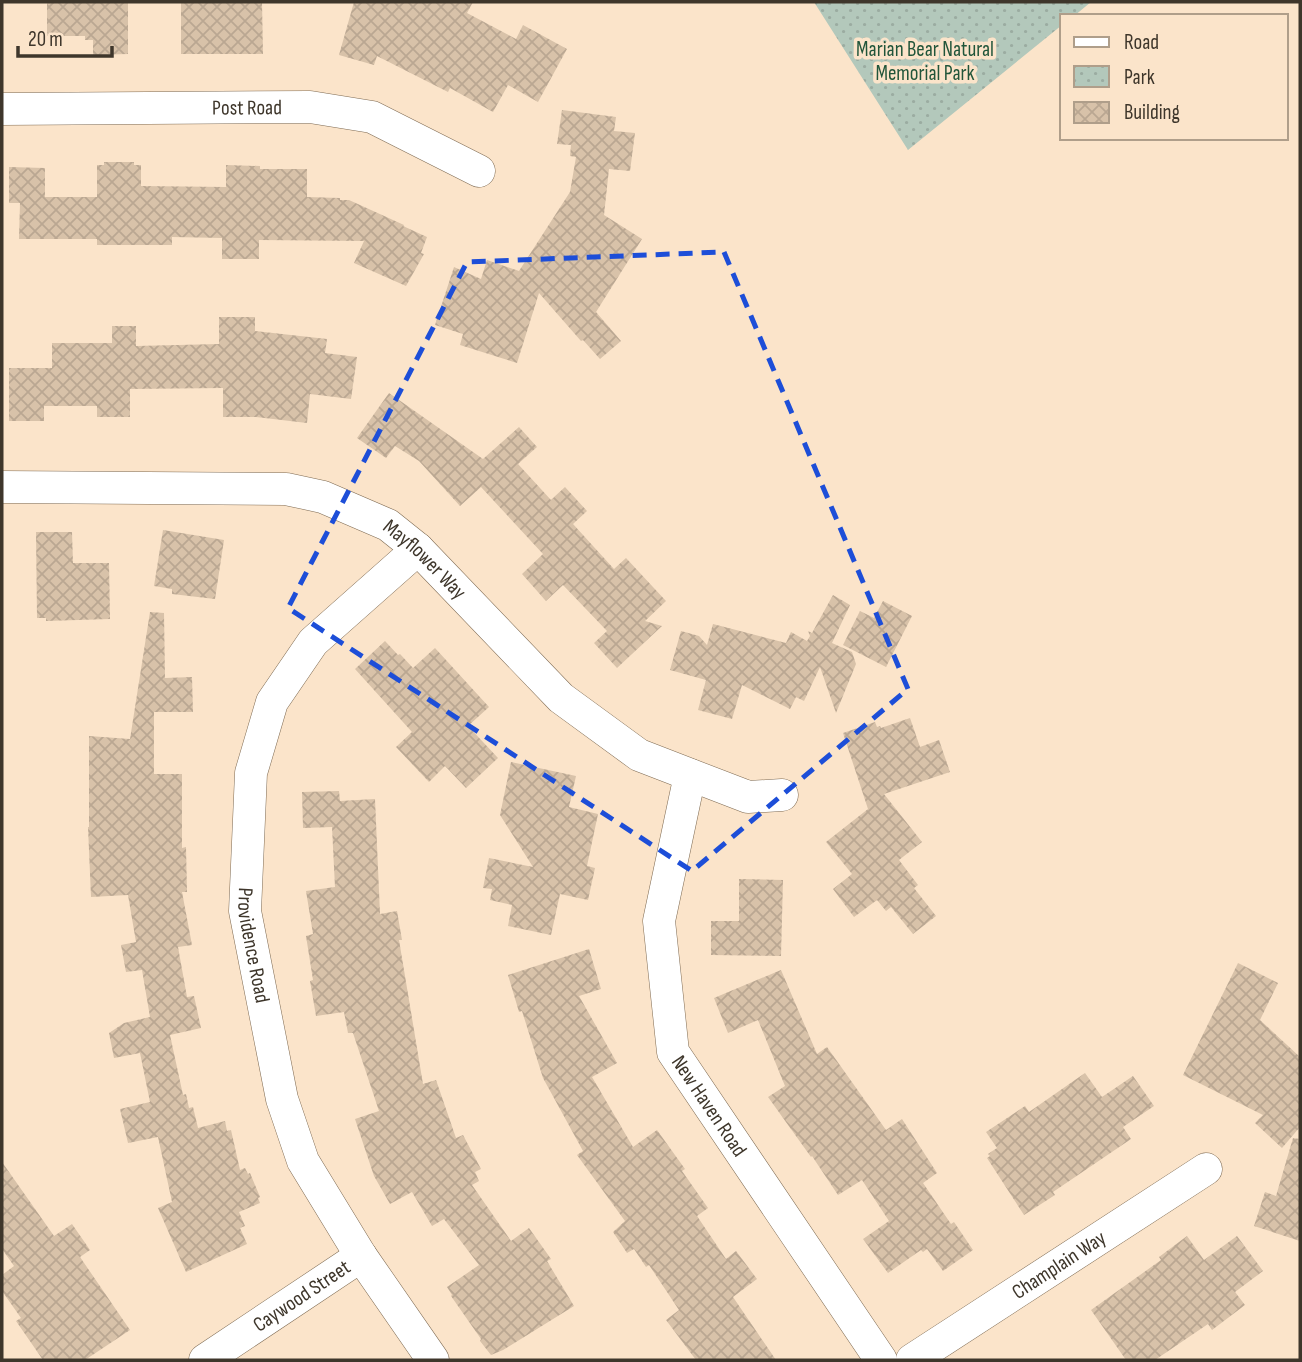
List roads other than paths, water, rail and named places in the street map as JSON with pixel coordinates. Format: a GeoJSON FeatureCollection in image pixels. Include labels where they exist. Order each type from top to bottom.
{"type":"FeatureCollection","features":[{"type":"Feature","properties":{"kind":"street","name":"Post Road"},"geometry":{"type":"LineString","coordinates":[[2,109],[310,107],[372,117],[479,171]]}},
{"type":"Feature","properties":{"kind":"street","name":"Mayflower Way"},"geometry":{"type":"LineString","coordinates":[[2,487],[286,489],[323,497],[388,525],[418,550],[561,698],[639,755],[747,797],[782,795]]}},
{"type":"Feature","properties":{"kind":"street","name":"Providence Road"},"geometry":{"type":"LineString","coordinates":[[418,550],[313,642],[272,702],[251,773],[245,911],[282,1098],[303,1161],[360,1256],[433,1360]]}},
{"type":"Feature","properties":{"kind":"street","name":"New Haven Road"},"geometry":{"type":"LineString","coordinates":[[690,775],[659,921],[673,1052],[881,1360]]}},
{"type":"Feature","properties":{"kind":"street","name":"Champlain Way"},"geometry":{"type":"LineString","coordinates":[[912,1360],[1206,1169]]}},
{"type":"Feature","properties":{"kind":"street","name":"Caywood Street"},"geometry":{"type":"LineString","coordinates":[[205,1360],[360,1256]]}},
{"type":"Feature","properties":{"kind":"park label","name":"Marian Bear Natural Memorial Park"},"geometry":{"type":"Point","coordinates":[925,61]}}]}
